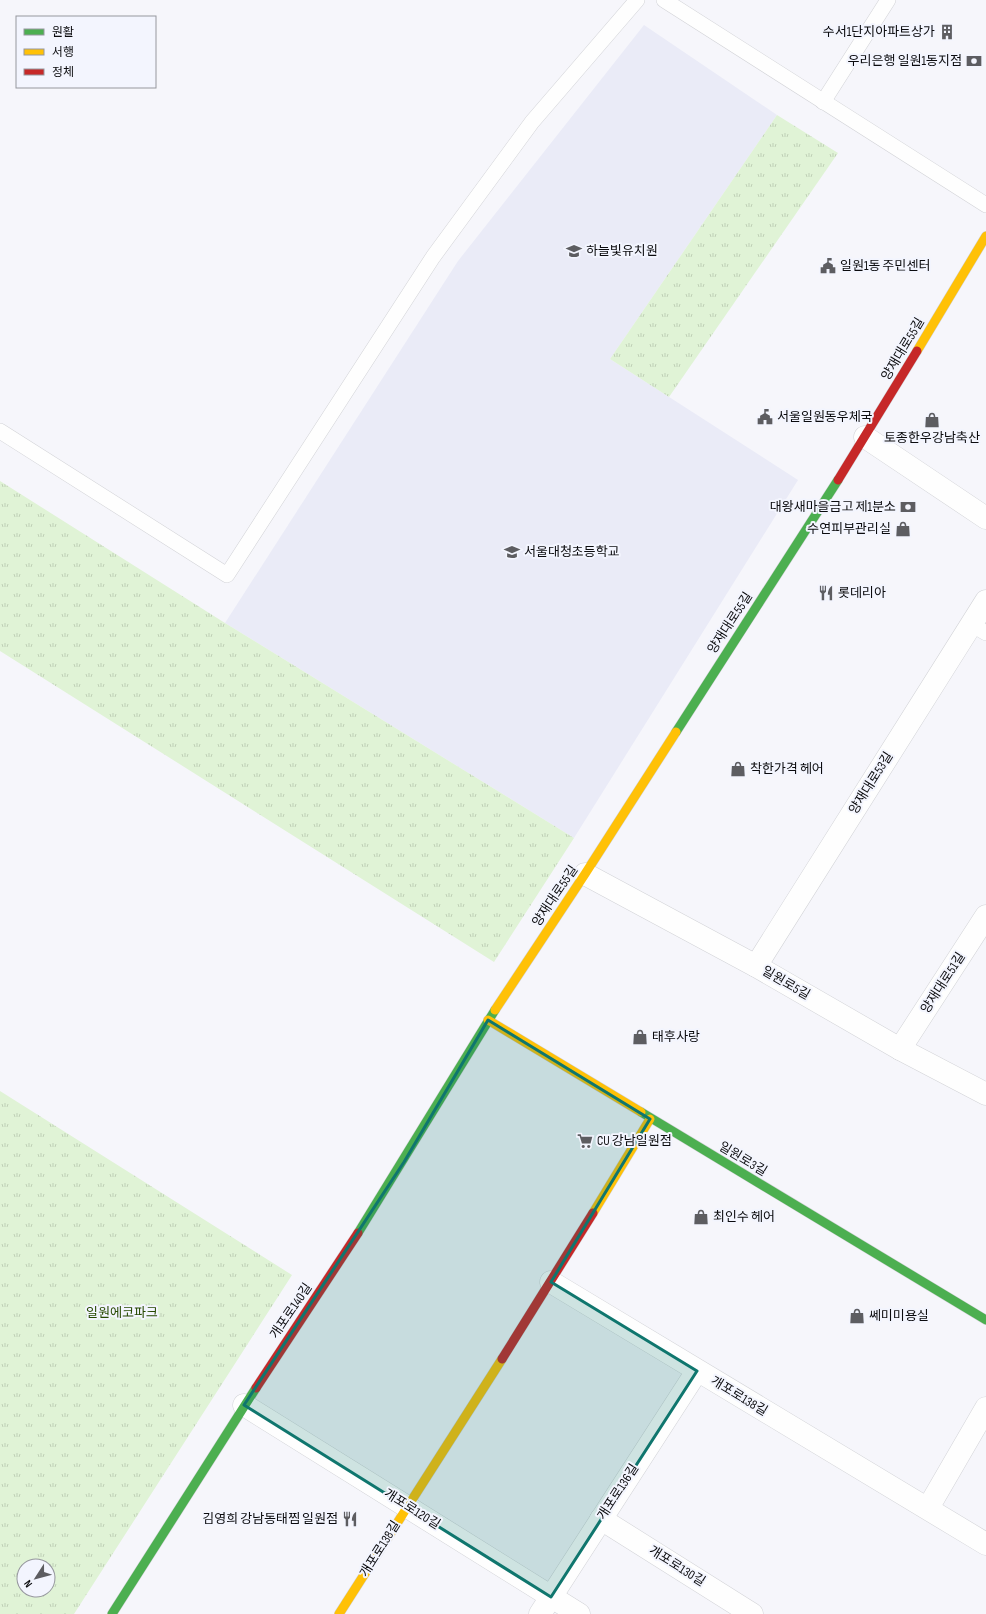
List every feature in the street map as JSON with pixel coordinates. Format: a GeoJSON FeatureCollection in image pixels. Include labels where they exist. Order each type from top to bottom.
{"type":"FeatureCollection","features":[{"type":"Feature","properties":{"kind":"street","name":"양재대로55길"},"geometry":{"type":"LineString","coordinates":[[488,1020],[585,874],[865,437],[986,236]]}},
{"type":"Feature","properties":{"kind":"street"},"geometry":{"type":"LineString","coordinates":[[865,437],[986,518]]}},
{"type":"Feature","properties":{"kind":"street","name":"양재대로53길"},"geometry":{"type":"LineString","coordinates":[[756,966],[979,629],[986,601]]}},
{"type":"Feature","properties":{"kind":"street","name":"일원로5길"},"geometry":{"type":"LineString","coordinates":[[585,874],[756,966],[900,1049],[986,1094]]}},
{"type":"Feature","properties":{"kind":"street","name":"양재대로51길"},"geometry":{"type":"LineString","coordinates":[[900,1049],[986,916]]}},
{"type":"Feature","properties":{"kind":"street","name":"일원로3길"},"geometry":{"type":"LineString","coordinates":[[488,1020],[650,1119],[986,1320]]}},
{"type":"Feature","properties":{"kind":"street","name":"개포로140길"},"geometry":{"type":"LineString","coordinates":[[112,1614],[244,1405],[374,1209],[488,1020]]}},
{"type":"Feature","properties":{"kind":"street","name":"개포로138길"},"geometry":{"type":"LineString","coordinates":[[339,1614],[551,1282],[650,1119]]}},
{"type":"Feature","properties":{"kind":"street","name":"개포로138길"},"geometry":{"type":"LineString","coordinates":[[551,1282],[986,1544]]}},
{"type":"Feature","properties":{"kind":"street","name":"개포로136길"},"geometry":{"type":"LineString","coordinates":[[546,1605],[697,1371]]}},
{"type":"Feature","properties":{"kind":"street","name":"개포로120길"},"geometry":{"type":"LineString","coordinates":[[244,1405],[407,1506],[546,1605],[579,1614]]}},
{"type":"Feature","properties":{"kind":"street"},"geometry":{"type":"LineString","coordinates":[[928,1508],[986,1408]]}},
{"type":"Feature","properties":{"kind":"street","name":"개포로130길"},"geometry":{"type":"LineString","coordinates":[[601,1519],[752,1614]]}},
{"type":"Feature","properties":{"kind":"lane"},"geometry":{"type":"LineString","coordinates":[[0,431],[227,575],[433,257],[532,122],[637,0]]}},
{"type":"Feature","properties":{"kind":"lane"},"geometry":{"type":"LineString","coordinates":[[664,0],[986,205]]}},
{"type":"Feature","properties":{"kind":"lane"},"geometry":{"type":"LineString","coordinates":[[823,102],[888,0]]}},
{"type":"Feature","properties":{"kind":"highlighted area"},"geometry":{"type":"Polygon","coordinates":[[[488,1020],[650,1119],[551,1282],[697,1371],[551,1597],[244,1405],[404,1162],[488,1020]]]}},
{"type":"Feature","properties":{"kind":"shaded area","name":"서울대청초등학교"},"geometry":{"type":"Polygon","coordinates":[[[644,25],[777,115],[610,359],[798,480],[574,838],[225,623],[458,261],[644,25]]]}},
{"type":"Feature","properties":{"kind":"green space"},"geometry":{"type":"Polygon","coordinates":[[[777,115],[838,153],[669,397],[610,359],[777,115]]]}},
{"type":"Feature","properties":{"kind":"green space"},"geometry":{"type":"Polygon","coordinates":[[[0,481],[225,623],[574,838],[494,962],[0,651],[0,481]]]}},
{"type":"Feature","properties":{"kind":"green space","name":"일원에코파크"},"geometry":{"type":"Polygon","coordinates":[[[0,1091],[292,1275],[74,1614],[0,1614],[0,1091]]]}},
{"type":"Feature","properties":{"kind":"traffic: fast"},"geometry":{"type":"LineString","coordinates":[[676,732],[838,480]]}},
{"type":"Feature","properties":{"kind":"traffic: fast"},"geometry":{"type":"LineString","coordinates":[[358,1233],[495,1010]]}},
{"type":"Feature","properties":{"kind":"traffic: fast"},"geometry":{"type":"LineString","coordinates":[[641,1112],[986,1320]]}},
{"type":"Feature","properties":{"kind":"traffic: fast"},"geometry":{"type":"LineString","coordinates":[[112,1614],[256,1388]]}},
{"type":"Feature","properties":{"kind":"traffic: slow"},"geometry":{"type":"LineString","coordinates":[[917,351],[986,236]]}},
{"type":"Feature","properties":{"kind":"traffic: slow"},"geometry":{"type":"LineString","coordinates":[[495,1010],[585,874],[676,732]]}},
{"type":"Feature","properties":{"kind":"traffic: slow"},"geometry":{"type":"LineString","coordinates":[[488,1020],[641,1112]]}},
{"type":"Feature","properties":{"kind":"traffic: slow"},"geometry":{"type":"LineString","coordinates":[[593,1213],[650,1119]]}},
{"type":"Feature","properties":{"kind":"traffic: slow"},"geometry":{"type":"LineString","coordinates":[[339,1614],[502,1359]]}},
{"type":"Feature","properties":{"kind":"traffic: jam"},"geometry":{"type":"LineString","coordinates":[[838,480],[917,351]]}},
{"type":"Feature","properties":{"kind":"traffic: jam"},"geometry":{"type":"LineString","coordinates":[[502,1359],[593,1213]]}},
{"type":"Feature","properties":{"kind":"traffic: jam"},"geometry":{"type":"LineString","coordinates":[[256,1388],[358,1233]]}},
{"type":"Feature","properties":{"kind":"place","name":"수서1단지아파트상가"},"geometry":{"type":"Point","coordinates":[947,32]}},
{"type":"Feature","properties":{"kind":"place","name":"우리은행 일원1동지점"},"geometry":{"type":"Point","coordinates":[974,61]}},
{"type":"Feature","properties":{"kind":"place","name":"하늘빛유치원"},"geometry":{"type":"Point","coordinates":[574,251]}},
{"type":"Feature","properties":{"kind":"place","name":"일원1동 주민센터"},"geometry":{"type":"Point","coordinates":[828,266]}},
{"type":"Feature","properties":{"kind":"place","name":"서울일원동우체국"},"geometry":{"type":"Point","coordinates":[765,417]}},
{"type":"Feature","properties":{"kind":"place","name":"토종한우강남축산"},"geometry":{"type":"Point","coordinates":[932,420]}},
{"type":"Feature","properties":{"kind":"place","name":"대왕새마을금고 제1분소"},"geometry":{"type":"Point","coordinates":[908,507]}},
{"type":"Feature","properties":{"kind":"place","name":"수연피부관리실"},"geometry":{"type":"Point","coordinates":[903,529]}},
{"type":"Feature","properties":{"kind":"place","name":"서울대청초등학교"},"geometry":{"type":"Point","coordinates":[512,552]}},
{"type":"Feature","properties":{"kind":"place","name":"롯데리아"},"geometry":{"type":"Point","coordinates":[826,593]}},
{"type":"Feature","properties":{"kind":"place","name":"착한가격 헤어"},"geometry":{"type":"Point","coordinates":[738,769]}},
{"type":"Feature","properties":{"kind":"place","name":"태후사랑"},"geometry":{"type":"Point","coordinates":[640,1037]}},
{"type":"Feature","properties":{"kind":"place","name":"CU 강남일원점"},"geometry":{"type":"Point","coordinates":[585,1141]}},
{"type":"Feature","properties":{"kind":"place","name":"최인수 헤어"},"geometry":{"type":"Point","coordinates":[701,1217]}},
{"type":"Feature","properties":{"kind":"place","name":"쎄미미용실"},"geometry":{"type":"Point","coordinates":[857,1316]}},
{"type":"Feature","properties":{"kind":"place","name":"김영희 강남동태찜 일원점"},"geometry":{"type":"Point","coordinates":[350,1519]}}]}
